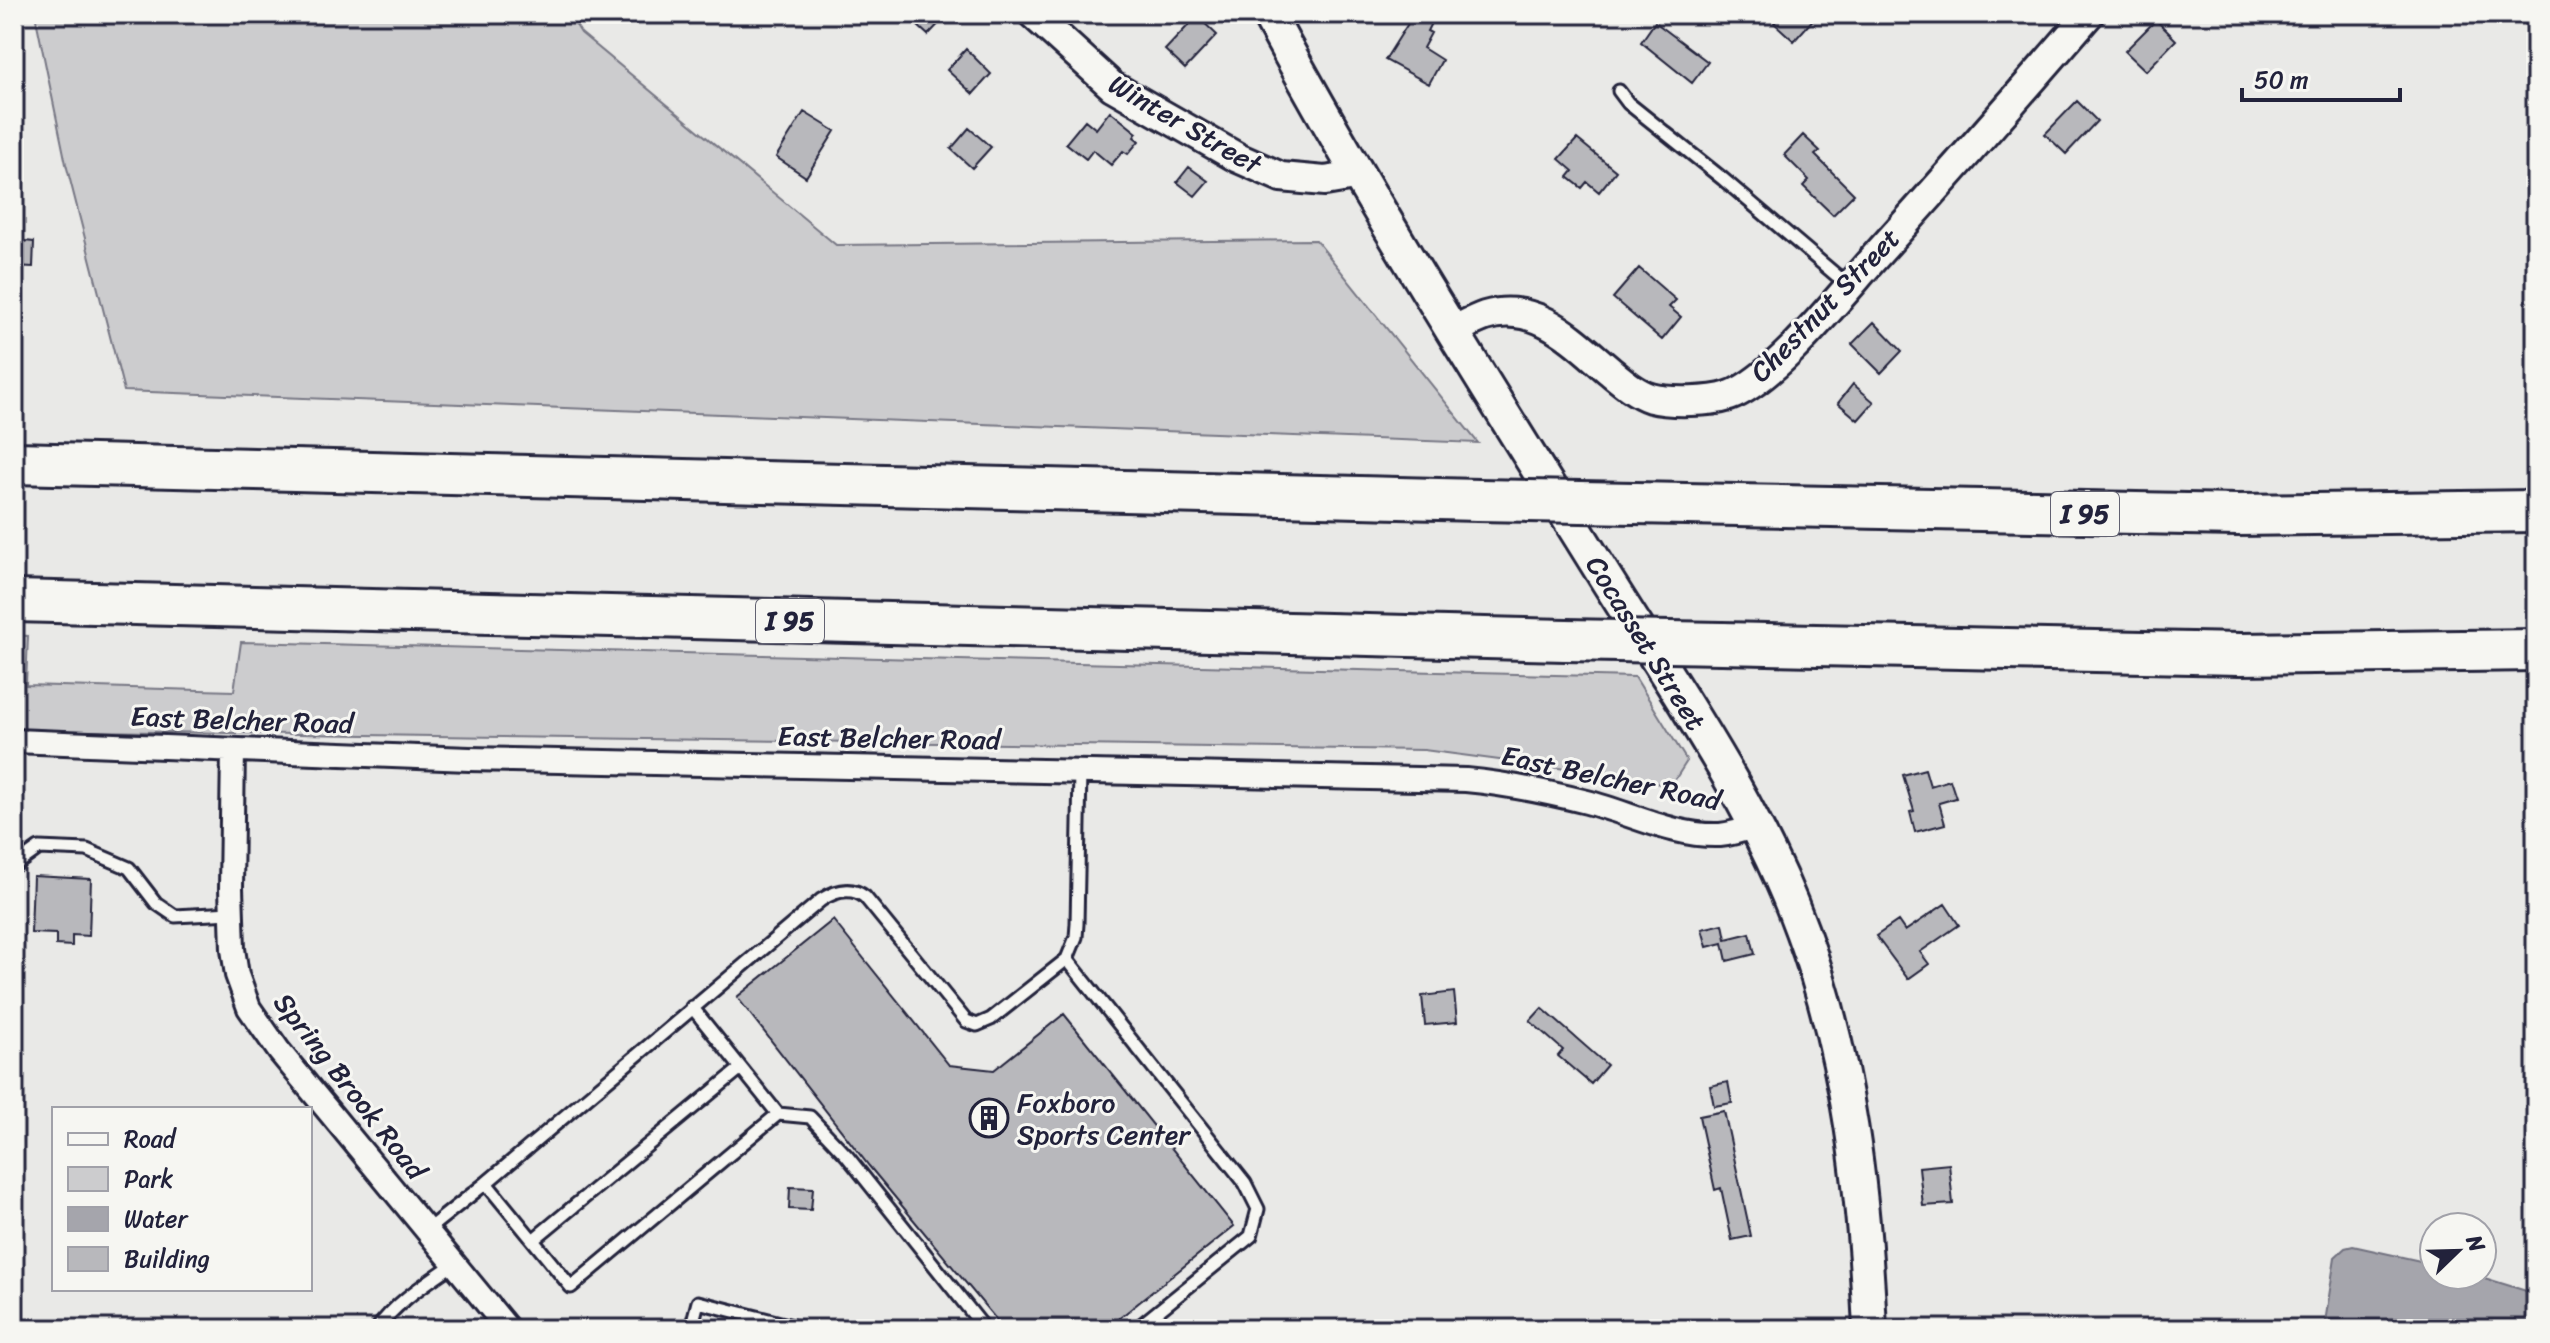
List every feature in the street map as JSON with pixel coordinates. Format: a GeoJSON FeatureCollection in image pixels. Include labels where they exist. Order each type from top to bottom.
{"type":"FeatureCollection","features":[{"type":"Feature","properties":{"kind":"highway","name":"I 95"},"geometry":{"type":"LineString","coordinates":[[14,463],[1478,500],[2237,515],[2536,511]]}},
{"type":"Feature","properties":{"kind":"highway","name":"I 95"},"geometry":{"type":"LineString","coordinates":[[14,601],[2240,654],[2536,650]]}},
{"type":"Feature","properties":{"kind":"main road","name":"Cocasset Street"},"geometry":{"type":"LineString","coordinates":[[1268,14],[1452,331],[1720,763],[1776,867],[1804,936],[1840,1069],[1860,1184],[1870,1329]]}},
{"type":"Feature","properties":{"kind":"street","name":"Winter Street"},"geometry":{"type":"LineString","coordinates":[[1033,14],[1112,86],[1238,158],[1281,177],[1325,181],[1360,175]]}},
{"type":"Feature","properties":{"kind":"street","name":"Chestnut Street"},"geometry":{"type":"LineString","coordinates":[[1452,331],[1485,316],[1526,313],[1558,328],[1631,389],[1650,398],[1671,400],[1730,395],[1769,370],[1849,286],[2089,14]]}},
{"type":"Feature","properties":{"kind":"street","name":"East Belcher Road"},"geometry":{"type":"LineString","coordinates":[[14,741],[469,759],[1466,780],[1549,793],[1704,834],[1729,834],[1756,826]]}},
{"type":"Feature","properties":{"kind":"street","name":"Spring Brook Road"},"geometry":{"type":"LineString","coordinates":[[233,750],[231,913],[237,975],[249,1008],[279,1051],[508,1329]]}},
{"type":"Feature","properties":{"kind":"lane"},"geometry":{"type":"LineString","coordinates":[[1619,91],[1628,103],[1849,286]]}},
{"type":"Feature","properties":{"kind":"lane"},"geometry":{"type":"LineString","coordinates":[[427,1230],[821,900],[840,891],[856,891],[865,897],[958,1013],[970,1023],[977,1025],[987,1022],[1067,959],[1077,932],[1080,772]]}},
{"type":"Feature","properties":{"kind":"lane"},"geometry":{"type":"LineString","coordinates":[[14,866],[39,848],[87,850],[129,868],[156,903],[175,916],[231,913]]}},
{"type":"Feature","properties":{"kind":"lane"},"geometry":{"type":"LineString","coordinates":[[1067,959],[1245,1183],[1258,1209],[1251,1236],[1136,1329]]}},
{"type":"Feature","properties":{"kind":"lane"},"geometry":{"type":"LineString","coordinates":[[692,1007],[778,1114]]}},
{"type":"Feature","properties":{"kind":"lane"},"geometry":{"type":"LineString","coordinates":[[533,1240],[741,1068]]}},
{"type":"Feature","properties":{"kind":"lane"},"geometry":{"type":"LineString","coordinates":[[486,1183],[571,1287],[778,1114],[810,1117],[847,1156],[985,1329]]}},
{"type":"Feature","properties":{"kind":"lane"},"geometry":{"type":"LineString","coordinates":[[377,1329],[410,1295],[455,1263]]}},
{"type":"Feature","properties":{"kind":"lane"},"geometry":{"type":"LineString","coordinates":[[691,1329],[698,1302],[804,1329]]}},
{"type":"Feature","properties":{"kind":"green space"},"geometry":{"type":"Polygon","coordinates":[[[35,14],[569,14],[581,33],[836,245],[1316,240],[1478,443],[124,391],[66,164],[35,14]]]}},
{"type":"Feature","properties":{"kind":"green space"},"geometry":{"type":"Polygon","coordinates":[[[14,635],[28,636],[26,685],[234,691],[241,642],[1635,677],[1687,761],[1671,786],[1424,750],[14,730],[14,635]]]}},
{"type":"Feature","properties":{"kind":"water"},"geometry":{"type":"Polygon","coordinates":[[[2353,1246],[2418,1260],[2418,1291],[2498,1291],[2498,1282],[2536,1294],[2536,1329],[2324,1329],[2335,1257],[2345,1248],[2353,1246]]]}},
{"type":"Feature","properties":{"kind":"building"},"geometry":{"type":"Polygon","coordinates":[[[905,14],[948,14],[928,35],[905,14]]]}},
{"type":"Feature","properties":{"kind":"building"},"geometry":{"type":"Polygon","coordinates":[[[1414,14],[1431,23],[1427,31],[1431,33],[1423,48],[1442,60],[1429,84],[1385,60],[1414,14]]]}},
{"type":"Feature","properties":{"kind":"building"},"geometry":{"type":"Polygon","coordinates":[[[1783,14],[1818,14],[1794,41],[1774,23],[1783,14]]]}},
{"type":"Feature","properties":{"kind":"building"},"geometry":{"type":"Polygon","coordinates":[[[1197,16],[1217,35],[1185,69],[1165,50],[1197,16]]]}},
{"type":"Feature","properties":{"kind":"building"},"geometry":{"type":"Polygon","coordinates":[[[2156,20],[2176,40],[2146,71],[2125,51],[2156,20]]]}},
{"type":"Feature","properties":{"kind":"building"},"geometry":{"type":"Polygon","coordinates":[[[1655,22],[1708,62],[1692,83],[1641,42],[1655,22]]]}},
{"type":"Feature","properties":{"kind":"building"},"geometry":{"type":"Polygon","coordinates":[[[966,49],[991,74],[973,94],[947,70],[966,49]]]}},
{"type":"Feature","properties":{"kind":"building"},"geometry":{"type":"Polygon","coordinates":[[[2077,101],[2097,121],[2066,154],[2045,134],[2077,101]]]}},
{"type":"Feature","properties":{"kind":"building"},"geometry":{"type":"Polygon","coordinates":[[[1110,111],[1137,133],[1134,137],[1139,141],[1128,154],[1123,151],[1111,165],[1093,150],[1086,159],[1066,143],[1085,120],[1096,129],[1110,111]]]}},
{"type":"Feature","properties":{"kind":"building"},"geometry":{"type":"Polygon","coordinates":[[[804,112],[835,131],[806,177],[776,157],[804,112]]]}},
{"type":"Feature","properties":{"kind":"building"},"geometry":{"type":"Polygon","coordinates":[[[969,128],[991,147],[972,168],[951,149],[969,128]]]}},
{"type":"Feature","properties":{"kind":"building"},"geometry":{"type":"Polygon","coordinates":[[[1803,135],[1820,151],[1815,155],[1854,194],[1833,215],[1803,186],[1809,180],[1784,155],[1803,135]]]}},
{"type":"Feature","properties":{"kind":"building"},"geometry":{"type":"Polygon","coordinates":[[[1577,139],[1616,171],[1599,192],[1587,182],[1582,188],[1568,177],[1573,171],[1559,159],[1577,139]]]}},
{"type":"Feature","properties":{"kind":"building"},"geometry":{"type":"Polygon","coordinates":[[[1189,167],[1208,181],[1195,196],[1177,182],[1189,167]]]}},
{"type":"Feature","properties":{"kind":"building"},"geometry":{"type":"Polygon","coordinates":[[[14,240],[34,242],[33,267],[14,266],[14,240]]]}},
{"type":"Feature","properties":{"kind":"building"},"geometry":{"type":"Polygon","coordinates":[[[1639,268],[1676,300],[1669,307],[1681,317],[1662,340],[1613,298],[1639,268]]]}},
{"type":"Feature","properties":{"kind":"building"},"geometry":{"type":"Polygon","coordinates":[[[1874,322],[1902,351],[1881,373],[1852,344],[1874,322]]]}},
{"type":"Feature","properties":{"kind":"building"},"geometry":{"type":"Polygon","coordinates":[[[1853,384],[1874,402],[1858,420],[1838,403],[1853,384]]]}},
{"type":"Feature","properties":{"kind":"building"},"geometry":{"type":"Polygon","coordinates":[[[1925,769],[1930,786],[1950,780],[1956,798],[1939,803],[1945,824],[1915,832],[1910,812],[1914,811],[1903,775],[1925,769]]]}},
{"type":"Feature","properties":{"kind":"building"},"geometry":{"type":"Polygon","coordinates":[[[33,876],[91,879],[89,936],[72,935],[72,946],[56,945],[56,934],[31,933],[33,876]]]}},
{"type":"Feature","properties":{"kind":"building"},"geometry":{"type":"Polygon","coordinates":[[[1945,904],[1959,925],[1920,952],[1929,964],[1908,979],[1876,936],[1898,921],[1905,931],[1945,904]]]}},
{"type":"Feature","properties":{"kind":"building","name":"Foxboro Sports Center"},"geometry":{"type":"Polygon","coordinates":[[[833,920],[949,1065],[994,1070],[1064,1014],[1234,1226],[1106,1329],[1004,1329],[869,1166],[737,997],[833,920]]]}},
{"type":"Feature","properties":{"kind":"building"},"geometry":{"type":"Polygon","coordinates":[[[1723,924],[1726,939],[1750,933],[1755,954],[1727,961],[1723,943],[1707,947],[1702,929],[1723,924]]]}},
{"type":"Feature","properties":{"kind":"building"},"geometry":{"type":"Polygon","coordinates":[[[1454,992],[1457,1022],[1425,1025],[1422,996],[1454,992]]]}},
{"type":"Feature","properties":{"kind":"building"},"geometry":{"type":"Polygon","coordinates":[[[1542,1008],[1607,1065],[1591,1084],[1558,1056],[1563,1050],[1530,1021],[1542,1008]]]}},
{"type":"Feature","properties":{"kind":"building"},"geometry":{"type":"Polygon","coordinates":[[[1728,1082],[1732,1103],[1714,1106],[1710,1086],[1728,1082]]]}},
{"type":"Feature","properties":{"kind":"building"},"geometry":{"type":"Polygon","coordinates":[[[1724,1111],[1751,1236],[1732,1240],[1721,1188],[1715,1190],[1699,1116],[1724,1111]]]}},
{"type":"Feature","properties":{"kind":"building"},"geometry":{"type":"Polygon","coordinates":[[[1949,1164],[1953,1204],[1923,1206],[1919,1167],[1949,1164]]]}},
{"type":"Feature","properties":{"kind":"building"},"geometry":{"type":"Polygon","coordinates":[[[790,1187],[813,1188],[811,1210],[789,1209],[790,1187]]]}},
{"type":"Feature","properties":{"kind":"place","name":"Foxboro Sports Center"},"geometry":{"type":"Point","coordinates":[989,1118]}}]}
